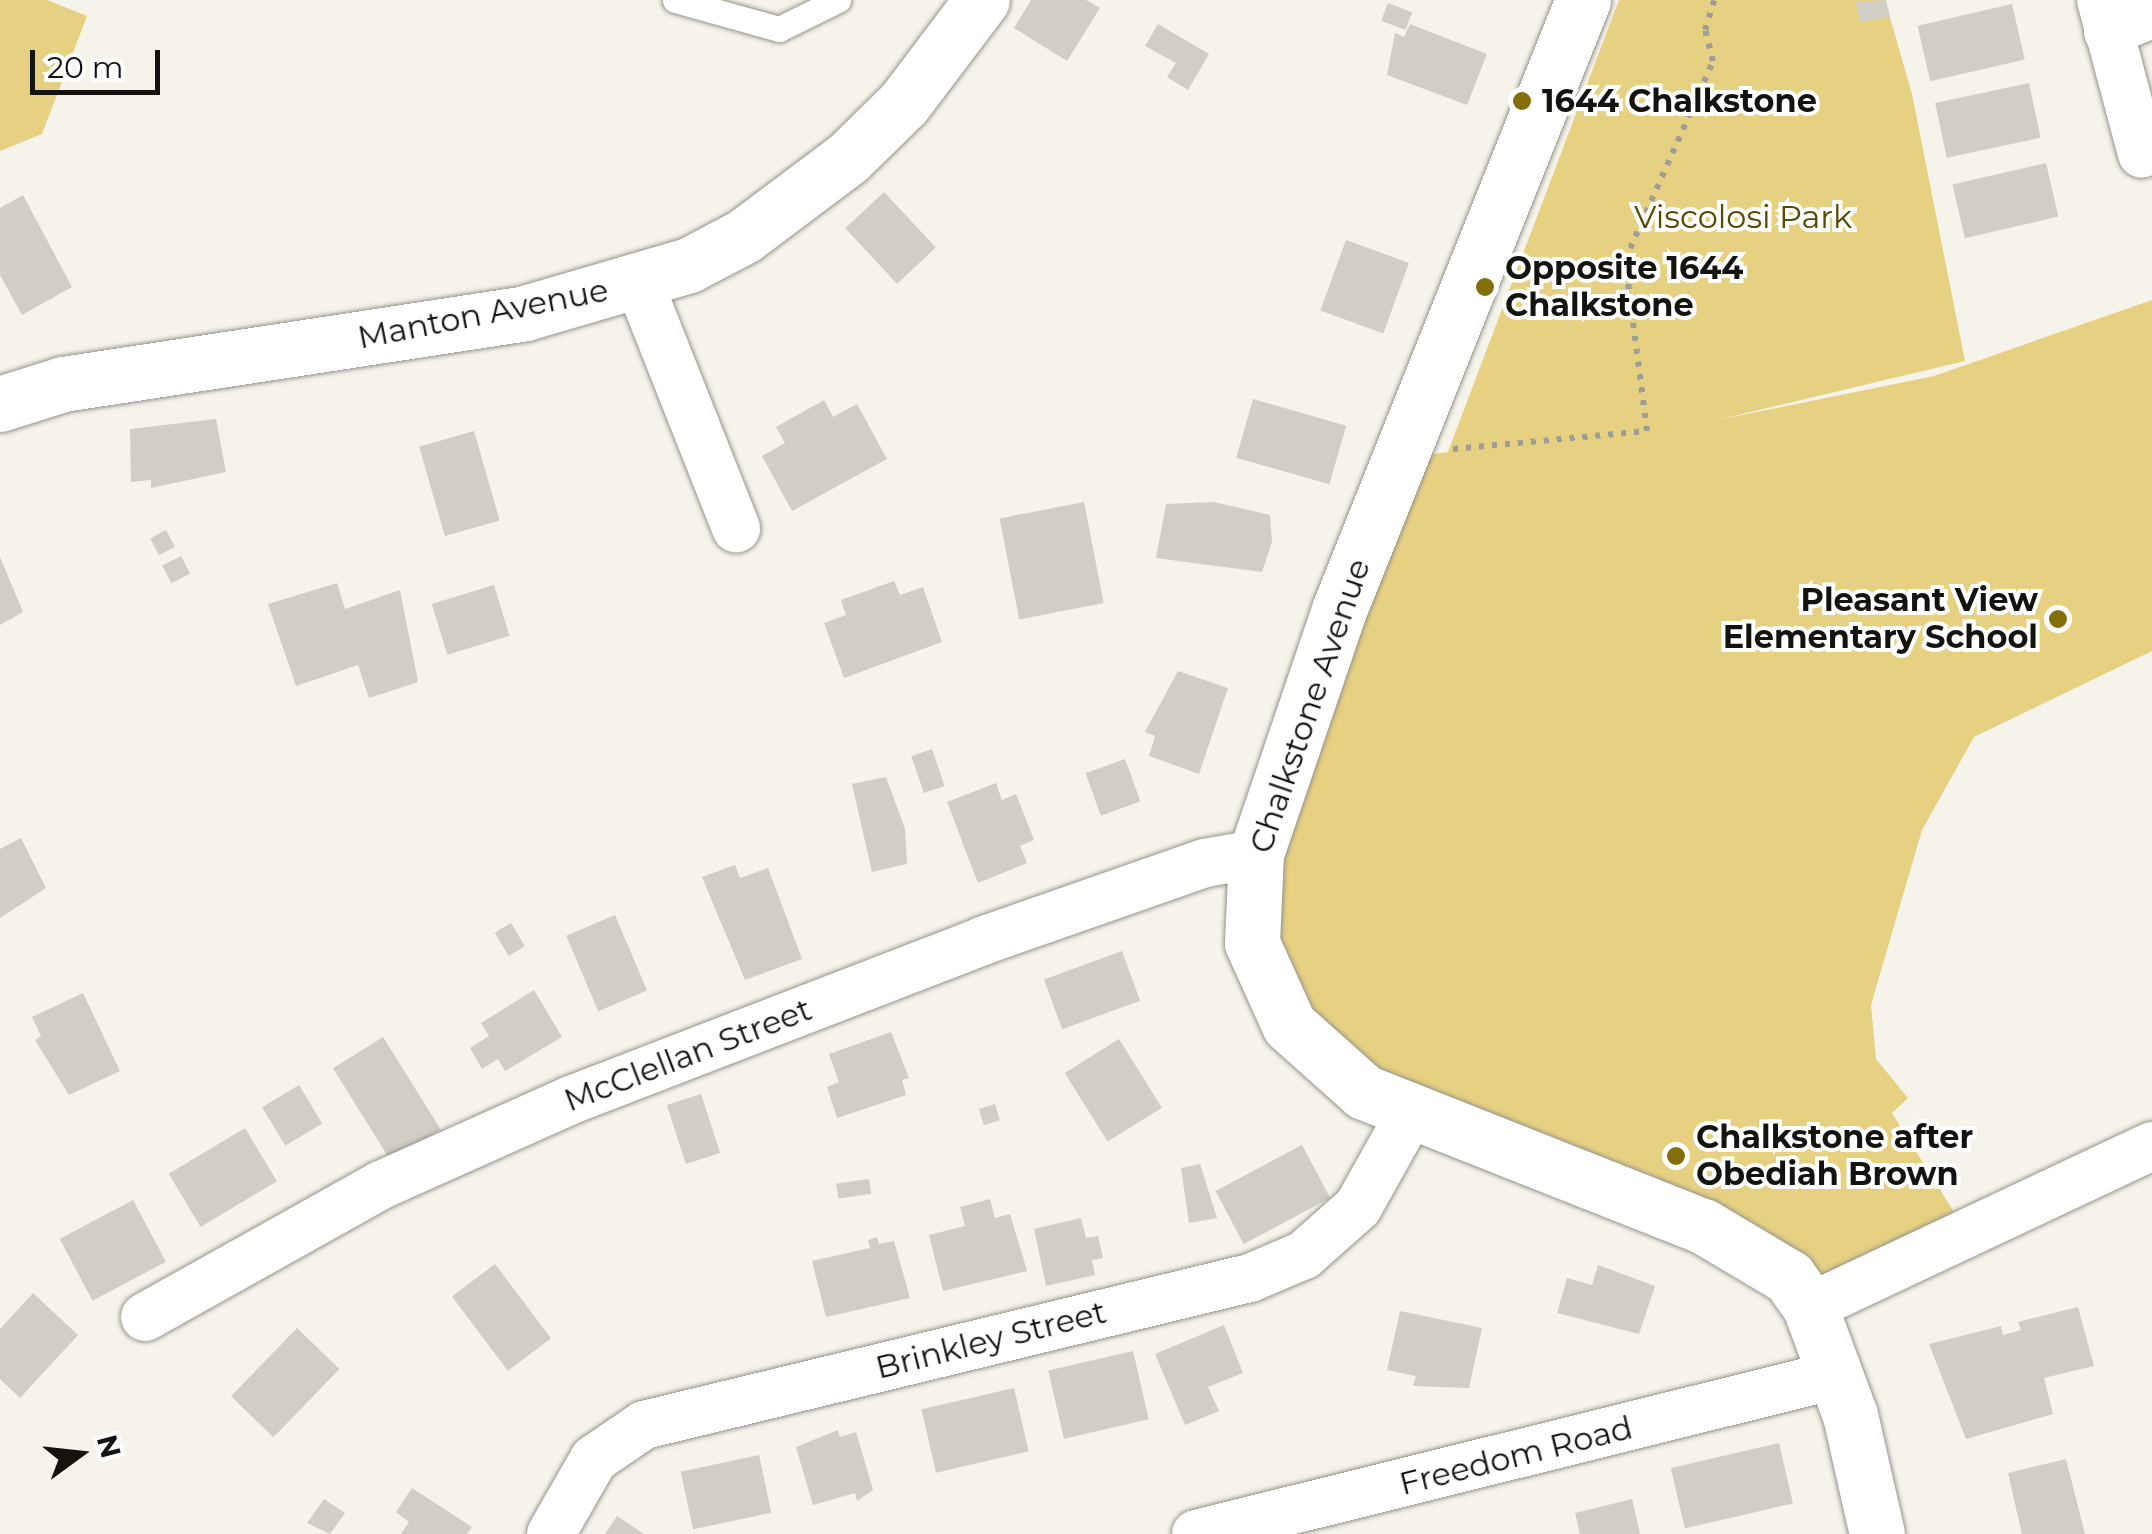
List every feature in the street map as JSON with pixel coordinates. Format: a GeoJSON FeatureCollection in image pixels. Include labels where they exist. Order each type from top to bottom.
{"type":"FeatureCollection","features":[{"type":"Feature","properties":{"kind":"main road","name":"Manton Avenue"},"geometry":{"type":"LineString","coordinates":[[0,404],[63,384],[525,312],[639,282],[744,236],[848,158],[904,103],[982,0]]}},
{"type":"Feature","properties":{"kind":"main road","name":"Chalkstone Avenue"},"geometry":{"type":"LineString","coordinates":[[1583,0],[1340,610],[1256,854],[1252,943],[1288,1025],[1322,1062],[1410,1114],[1704,1226],[1789,1277],[1810,1307],[1835,1375],[1877,1534]]}},
{"type":"Feature","properties":{"kind":"street"},"geometry":{"type":"LineString","coordinates":[[2142,154],[2104,16],[2152,14]]}},
{"type":"Feature","properties":{"kind":"street"},"geometry":{"type":"LineString","coordinates":[[639,282],[736,528]]}},
{"type":"Feature","properties":{"kind":"street","name":"McClellan Street"},"geometry":{"type":"LineString","coordinates":[[145,1317],[381,1185],[571,1100],[982,942],[1204,863],[1256,854]]}},
{"type":"Feature","properties":{"kind":"street","name":"Brinkley Street"},"geometry":{"type":"LineString","coordinates":[[552,1534],[594,1459],[644,1425],[1250,1278],[1304,1256],[1358,1207],[1410,1114]]}},
{"type":"Feature","properties":{"kind":"street"},"geometry":{"type":"LineString","coordinates":[[1810,1307],[2152,1146]]}},
{"type":"Feature","properties":{"kind":"street","name":"Freedom Road"},"geometry":{"type":"LineString","coordinates":[[1196,1534],[1835,1375]]}},
{"type":"Feature","properties":{"kind":"lane"},"geometry":{"type":"LineString","coordinates":[[674,0],[779,29],[838,0]]}},
{"type":"Feature","properties":{"kind":"path"},"geometry":{"type":"LineString","coordinates":[[1440,450],[1647,431],[1625,260],[1713,61],[1705,30],[1714,0]]}},
{"type":"Feature","properties":{"kind":"green space"},"geometry":{"type":"Polygon","coordinates":[[[0,0],[47,0],[87,16],[42,134],[0,151],[0,0]]]}},
{"type":"Feature","properties":{"kind":"green space","name":"Viscolosi Park"},"geometry":{"type":"Polygon","coordinates":[[[1619,0],[1885,0],[1912,94],[1965,361],[1717,420],[1934,376],[2152,300],[2152,651],[1974,737],[1922,830],[1871,1005],[1876,1059],[1908,1098],[1892,1113],[1967,1233],[1794,1317],[1765,1284],[1294,1040],[1252,865],[1424,455],[1448,452],[1619,0]]]}},
{"type":"Feature","properties":{"kind":"building"},"geometry":{"type":"Polygon","coordinates":[[[1031,0],[1086,0],[1100,8],[1067,61],[1014,28],[1031,0]]]}},
{"type":"Feature","properties":{"kind":"building"},"geometry":{"type":"Polygon","coordinates":[[[1886,0],[1890,17],[1860,22],[1856,2],[1886,0]]]}},
{"type":"Feature","properties":{"kind":"building"},"geometry":{"type":"Polygon","coordinates":[[[1388,3],[1412,12],[1405,30],[1381,21],[1388,3]]]}},
{"type":"Feature","properties":{"kind":"building"},"geometry":{"type":"Polygon","coordinates":[[[2012,4],[2025,60],[1930,81],[1917,26],[2012,4]]]}},
{"type":"Feature","properties":{"kind":"building"},"geometry":{"type":"Polygon","coordinates":[[[1158,24],[1209,54],[1188,90],[1167,77],[1176,63],[1145,46],[1158,24]]]}},
{"type":"Feature","properties":{"kind":"building"},"geometry":{"type":"Polygon","coordinates":[[[1410,24],[1487,54],[1467,105],[1387,75],[1395,33],[1404,37],[1410,24]]]}},
{"type":"Feature","properties":{"kind":"building"},"geometry":{"type":"Polygon","coordinates":[[[2029,83],[2041,138],[1947,158],[1935,103],[2029,83]]]}},
{"type":"Feature","properties":{"kind":"building"},"geometry":{"type":"Polygon","coordinates":[[[2046,163],[2058,217],[1965,238],[1952,185],[2046,163]]]}},
{"type":"Feature","properties":{"kind":"building"},"geometry":{"type":"Polygon","coordinates":[[[884,192],[936,248],[897,284],[845,228],[884,192]]]}},
{"type":"Feature","properties":{"kind":"building"},"geometry":{"type":"Polygon","coordinates":[[[23,195],[72,287],[22,315],[0,275],[0,208],[23,195]]]}},
{"type":"Feature","properties":{"kind":"building"},"geometry":{"type":"Polygon","coordinates":[[[1346,240],[1409,263],[1383,333],[1320,310],[1346,240]]]}},
{"type":"Feature","properties":{"kind":"building"},"geometry":{"type":"Polygon","coordinates":[[[1253,399],[1346,426],[1329,484],[1236,458],[1253,399]]]}},
{"type":"Feature","properties":{"kind":"building"},"geometry":{"type":"Polygon","coordinates":[[[824,400],[833,417],[857,404],[887,459],[792,511],[762,456],[785,443],[776,427],[824,400]]]}},
{"type":"Feature","properties":{"kind":"building"},"geometry":{"type":"Polygon","coordinates":[[[216,419],[226,472],[151,488],[151,480],[131,482],[130,429],[216,419]]]}},
{"type":"Feature","properties":{"kind":"building"},"geometry":{"type":"Polygon","coordinates":[[[474,431],[500,520],[445,536],[419,447],[474,431]]]}},
{"type":"Feature","properties":{"kind":"building"},"geometry":{"type":"Polygon","coordinates":[[[1084,502],[1104,603],[1019,620],[1000,518],[1084,502]]]}},
{"type":"Feature","properties":{"kind":"building"},"geometry":{"type":"Polygon","coordinates":[[[1214,502],[1270,515],[1272,542],[1262,572],[1156,558],[1166,504],[1214,502]]]}},
{"type":"Feature","properties":{"kind":"building"},"geometry":{"type":"Polygon","coordinates":[[[166,530],[175,547],[159,555],[150,538],[166,530]]]}},
{"type":"Feature","properties":{"kind":"building"},"geometry":{"type":"Polygon","coordinates":[[[181,556],[190,574],[171,583],[162,566],[181,556]]]}},
{"type":"Feature","properties":{"kind":"building"},"geometry":{"type":"Polygon","coordinates":[[[0,557],[23,612],[0,625],[0,557]]]}},
{"type":"Feature","properties":{"kind":"building"},"geometry":{"type":"Polygon","coordinates":[[[894,581],[900,595],[923,587],[942,642],[844,678],[824,623],[846,615],[841,600],[894,581]]]}},
{"type":"Feature","properties":{"kind":"building"},"geometry":{"type":"Polygon","coordinates":[[[337,583],[345,609],[400,590],[418,682],[369,698],[358,665],[296,686],[268,604],[337,583]]]}},
{"type":"Feature","properties":{"kind":"building"},"geometry":{"type":"Polygon","coordinates":[[[494,585],[509,636],[447,655],[432,604],[494,585]]]}},
{"type":"Feature","properties":{"kind":"building"},"geometry":{"type":"Polygon","coordinates":[[[1178,671],[1228,688],[1199,774],[1149,756],[1155,736],[1145,732],[1178,671]]]}},
{"type":"Feature","properties":{"kind":"building"},"geometry":{"type":"Polygon","coordinates":[[[932,749],[945,786],[924,793],[911,756],[932,749]]]}},
{"type":"Feature","properties":{"kind":"building"},"geometry":{"type":"Polygon","coordinates":[[[1125,759],[1140,801],[1101,816],[1086,773],[1125,759]]]}},
{"type":"Feature","properties":{"kind":"building"},"geometry":{"type":"Polygon","coordinates":[[[886,777],[905,829],[907,864],[872,872],[852,784],[886,777]]]}},
{"type":"Feature","properties":{"kind":"building"},"geometry":{"type":"Polygon","coordinates":[[[996,783],[1002,800],[1016,794],[1034,840],[1020,846],[1027,863],[978,883],[947,802],[996,783]]]}},
{"type":"Feature","properties":{"kind":"building"},"geometry":{"type":"Polygon","coordinates":[[[21,838],[46,888],[0,918],[0,849],[21,838]]]}},
{"type":"Feature","properties":{"kind":"building"},"geometry":{"type":"Polygon","coordinates":[[[735,865],[740,878],[768,868],[802,959],[745,980],[702,877],[735,865]]]}},
{"type":"Feature","properties":{"kind":"building"},"geometry":{"type":"Polygon","coordinates":[[[615,915],[647,990],[598,1011],[566,936],[615,915]]]}},
{"type":"Feature","properties":{"kind":"building"},"geometry":{"type":"Polygon","coordinates":[[[511,923],[525,946],[509,956],[495,933],[511,923]]]}},
{"type":"Feature","properties":{"kind":"building"},"geometry":{"type":"Polygon","coordinates":[[[1122,951],[1140,1001],[1062,1029],[1044,979],[1122,951]]]}},
{"type":"Feature","properties":{"kind":"building"},"geometry":{"type":"Polygon","coordinates":[[[534,990],[562,1037],[505,1071],[498,1059],[482,1069],[470,1048],[489,1036],[481,1023],[534,990]]]}},
{"type":"Feature","properties":{"kind":"building"},"geometry":{"type":"Polygon","coordinates":[[[83,993],[120,1071],[69,1095],[35,1040],[41,1036],[32,1017],[83,993]]]}},
{"type":"Feature","properties":{"kind":"building"},"geometry":{"type":"Polygon","coordinates":[[[891,1032],[909,1078],[902,1080],[906,1095],[837,1118],[827,1087],[839,1082],[829,1054],[891,1032]]]}},
{"type":"Feature","properties":{"kind":"building"},"geometry":{"type":"Polygon","coordinates":[[[383,1037],[441,1129],[391,1161],[333,1068],[383,1037]]]}},
{"type":"Feature","properties":{"kind":"building"},"geometry":{"type":"Polygon","coordinates":[[[1119,1039],[1162,1108],[1108,1142],[1065,1073],[1119,1039]]]}},
{"type":"Feature","properties":{"kind":"building"},"geometry":{"type":"Polygon","coordinates":[[[299,1085],[322,1124],[285,1146],[262,1107],[299,1085]]]}},
{"type":"Feature","properties":{"kind":"building"},"geometry":{"type":"Polygon","coordinates":[[[701,1094],[720,1153],[686,1164],[667,1105],[701,1094]]]}},
{"type":"Feature","properties":{"kind":"building"},"geometry":{"type":"Polygon","coordinates":[[[995,1104],[1000,1120],[984,1125],[979,1109],[995,1104]]]}},
{"type":"Feature","properties":{"kind":"building"},"geometry":{"type":"Polygon","coordinates":[[[245,1128],[277,1181],[201,1227],[169,1174],[245,1128]]]}},
{"type":"Feature","properties":{"kind":"building"},"geometry":{"type":"Polygon","coordinates":[[[1302,1145],[1330,1198],[1244,1244],[1215,1191],[1302,1145]]]}},
{"type":"Feature","properties":{"kind":"building"},"geometry":{"type":"Polygon","coordinates":[[[1200,1164],[1217,1218],[1189,1223],[1181,1168],[1200,1164]]]}},
{"type":"Feature","properties":{"kind":"building"},"geometry":{"type":"Polygon","coordinates":[[[869,1179],[871,1194],[838,1198],[836,1184],[869,1179]]]}},
{"type":"Feature","properties":{"kind":"building"},"geometry":{"type":"Polygon","coordinates":[[[990,1199],[995,1218],[1010,1214],[1027,1271],[943,1291],[929,1235],[965,1226],[960,1207],[990,1199]]]}},
{"type":"Feature","properties":{"kind":"building"},"geometry":{"type":"Polygon","coordinates":[[[133,1200],[166,1262],[93,1301],[60,1239],[133,1200]]]}},
{"type":"Feature","properties":{"kind":"building"},"geometry":{"type":"Polygon","coordinates":[[[1081,1218],[1086,1238],[1098,1236],[1103,1258],[1092,1260],[1095,1275],[1046,1286],[1034,1229],[1081,1218]]]}},
{"type":"Feature","properties":{"kind":"building"},"geometry":{"type":"Polygon","coordinates":[[[877,1237],[879,1244],[894,1241],[910,1298],[826,1317],[812,1261],[870,1248],[868,1240],[877,1237]]]}},
{"type":"Feature","properties":{"kind":"building"},"geometry":{"type":"Polygon","coordinates":[[[495,1264],[551,1338],[508,1371],[452,1296],[495,1264]]]}},
{"type":"Feature","properties":{"kind":"building"},"geometry":{"type":"Polygon","coordinates":[[[1598,1265],[1655,1286],[1639,1334],[1557,1313],[1567,1278],[1592,1285],[1598,1265]]]}},
{"type":"Feature","properties":{"kind":"building"},"geometry":{"type":"Polygon","coordinates":[[[33,1293],[78,1335],[20,1398],[0,1379],[0,1329],[33,1293]]]}},
{"type":"Feature","properties":{"kind":"building"},"geometry":{"type":"Polygon","coordinates":[[[2078,1307],[2094,1366],[2044,1378],[2053,1414],[1966,1439],[1929,1344],[2001,1326],[2003,1335],[2021,1330],[2018,1322],[2078,1307]]]}},
{"type":"Feature","properties":{"kind":"building"},"geometry":{"type":"Polygon","coordinates":[[[1400,1311],[1482,1328],[1469,1388],[1413,1386],[1416,1376],[1387,1370],[1400,1311]]]}},
{"type":"Feature","properties":{"kind":"building"},"geometry":{"type":"Polygon","coordinates":[[[1224,1325],[1243,1373],[1208,1387],[1219,1411],[1185,1425],[1155,1354],[1224,1325]]]}},
{"type":"Feature","properties":{"kind":"building"},"geometry":{"type":"Polygon","coordinates":[[[297,1328],[339,1369],[273,1437],[231,1396],[297,1328]]]}},
{"type":"Feature","properties":{"kind":"building"},"geometry":{"type":"Polygon","coordinates":[[[1133,1351],[1149,1419],[1064,1439],[1048,1371],[1133,1351]]]}},
{"type":"Feature","properties":{"kind":"building"},"geometry":{"type":"Polygon","coordinates":[[[1014,1388],[1029,1451],[936,1473],[921,1409],[1014,1388]]]}},
{"type":"Feature","properties":{"kind":"building"},"geometry":{"type":"Polygon","coordinates":[[[838,1430],[840,1437],[856,1432],[873,1490],[857,1501],[855,1493],[813,1505],[796,1447],[838,1430]]]}},
{"type":"Feature","properties":{"kind":"building"},"geometry":{"type":"Polygon","coordinates":[[[1779,1443],[1793,1503],[1685,1528],[1671,1468],[1779,1443]]]}},
{"type":"Feature","properties":{"kind":"building"},"geometry":{"type":"Polygon","coordinates":[[[759,1455],[771,1513],[693,1529],[681,1472],[759,1455]]]}},
{"type":"Feature","properties":{"kind":"building"},"geometry":{"type":"Polygon","coordinates":[[[2066,1459],[2085,1534],[2022,1534],[2008,1473],[2066,1459]]]}},
{"type":"Feature","properties":{"kind":"building"},"geometry":{"type":"Polygon","coordinates":[[[412,1488],[472,1527],[467,1534],[401,1534],[409,1522],[396,1512],[412,1488]]]}},
{"type":"Feature","properties":{"kind":"building"},"geometry":{"type":"Polygon","coordinates":[[[324,1499],[345,1513],[330,1534],[307,1523],[324,1499]]]}},
{"type":"Feature","properties":{"kind":"building"},"geometry":{"type":"Polygon","coordinates":[[[1632,1499],[1640,1534],[1580,1534],[1575,1513],[1632,1499]]]}},
{"type":"Feature","properties":{"kind":"building"},"geometry":{"type":"Polygon","coordinates":[[[617,1516],[644,1534],[605,1534],[617,1516]]]}},
{"type":"Feature","properties":{"kind":"place","name":"1644 Chalkstone"},"geometry":{"type":"Point","coordinates":[1522,101]}},
{"type":"Feature","properties":{"kind":"place","name":"Opposite 1644 Chalkstone"},"geometry":{"type":"Point","coordinates":[1485,287]}},
{"type":"Feature","properties":{"kind":"place","name":"Pleasant View Elementary School"},"geometry":{"type":"Point","coordinates":[2058,619]}},
{"type":"Feature","properties":{"kind":"place","name":"Chalkstone after Obediah Brown"},"geometry":{"type":"Point","coordinates":[1676,1156]}}]}
